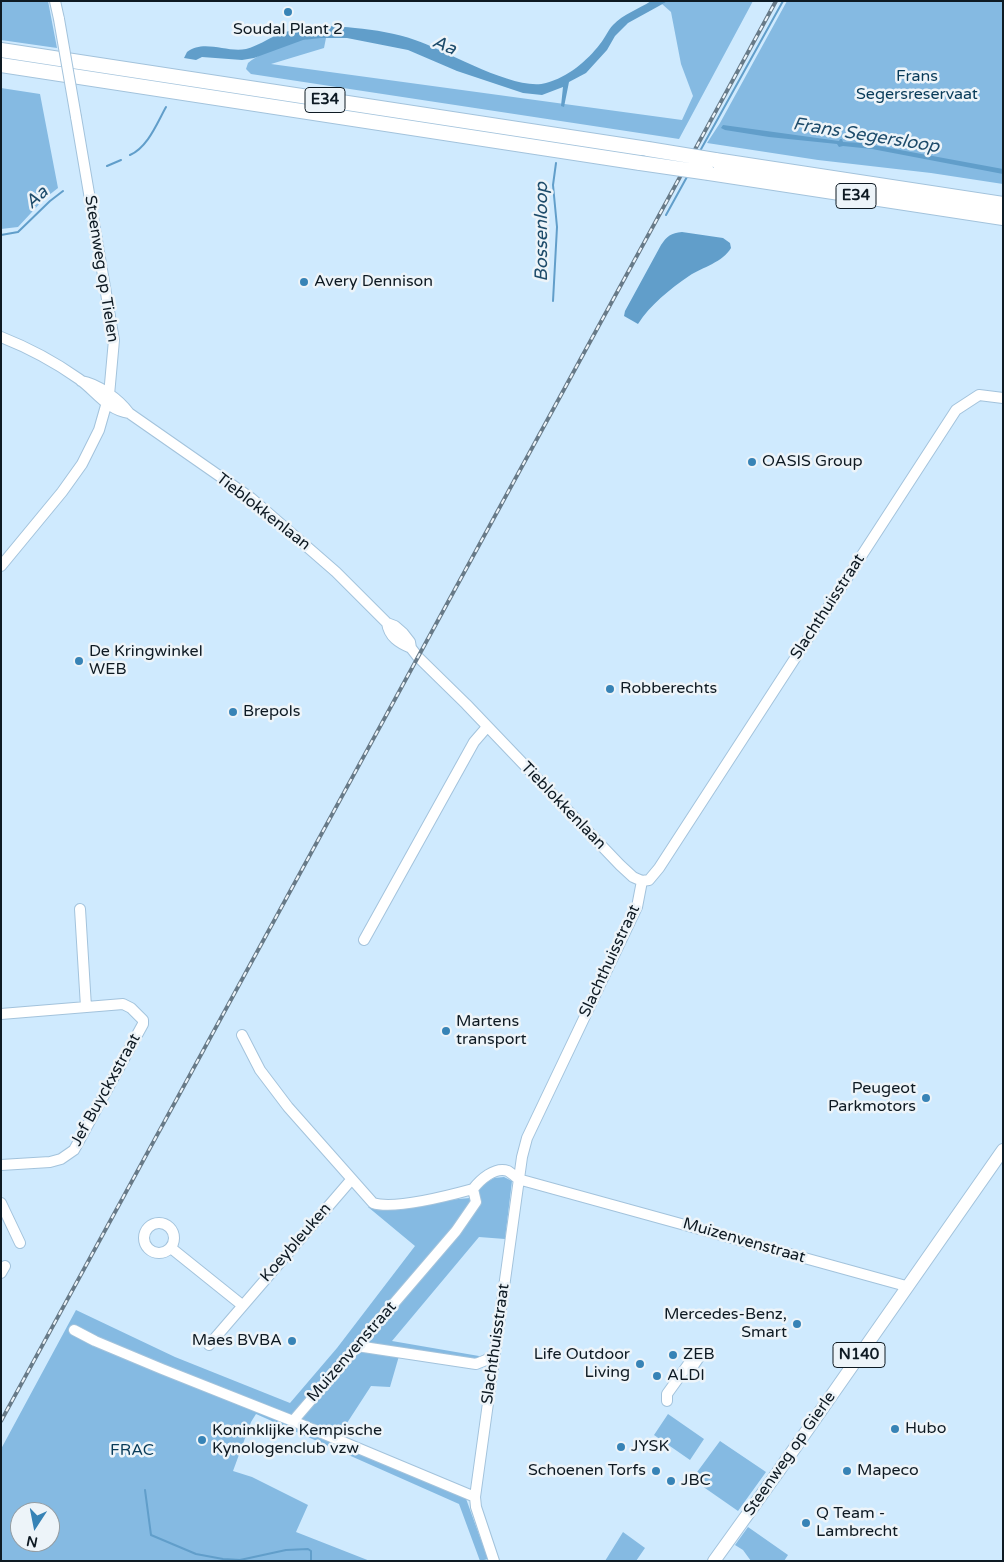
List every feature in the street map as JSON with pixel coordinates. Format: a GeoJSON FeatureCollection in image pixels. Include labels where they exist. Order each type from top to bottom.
{"type":"FeatureCollection","features":[{"type":"Feature","properties":{"kind":"highway","name":"E34"},"geometry":{"type":"LineString","coordinates":[[1,50],[1003,204]]}},
{"type":"Feature","properties":{"kind":"highway","name":"E34"},"geometry":{"type":"LineString","coordinates":[[1,65],[1003,218]]}},
{"type":"Feature","properties":{"kind":"main road","name":"Steenweg op Gierle"},"geometry":{"type":"LineString","coordinates":[[714,1561],[1003,1150]]}},
{"type":"Feature","properties":{"kind":"street","name":"Steenweg op Tielen"},"geometry":{"type":"LineString","coordinates":[[1,566],[62,492],[82,464],[99,430],[108,399],[114,340],[55,1]]}},
{"type":"Feature","properties":{"kind":"street","name":"Tieblokkenlaan"},"geometry":{"type":"LineString","coordinates":[[1,337],[46,358],[81,380],[89,389],[108,399],[115,410],[129,413],[251,498],[322,559],[387,623],[395,626],[403,633],[410,642],[411,648],[487,727],[620,865],[633,877],[642,881]]}},
{"type":"Feature","properties":{"kind":"street","name":"Slachthuisstraat"},"geometry":{"type":"LineString","coordinates":[[494,1561],[474,1496],[518,1178],[527,1138],[637,907],[642,881],[649,880],[659,868],[956,410],[979,396],[1003,398]]}},
{"type":"Feature","properties":{"kind":"street"},"geometry":{"type":"LineString","coordinates":[[364,940],[474,742],[487,727]]}},
{"type":"Feature","properties":{"kind":"street"},"geometry":{"type":"LineString","coordinates":[[80,908],[86,1007]]}},
{"type":"Feature","properties":{"kind":"street","name":"Jef Buyckxstraat"},"geometry":{"type":"LineString","coordinates":[[1,1014],[126,1004],[144,1020],[74,1150],[61,1159],[50,1162],[1,1166]]}},
{"type":"Feature","properties":{"kind":"street"},"geometry":{"type":"LineString","coordinates":[[242,1035],[260,1070],[288,1107],[373,1203],[388,1206],[473,1190]]}},
{"type":"Feature","properties":{"kind":"street","name":"Muizenvenstraat"},"geometry":{"type":"LineString","coordinates":[[293,1421],[456,1231],[476,1202],[473,1190],[477,1184],[495,1171],[508,1171],[518,1178],[906,1286]]}},
{"type":"Feature","properties":{"kind":"street","name":"Koeybleuken"},"geometry":{"type":"LineString","coordinates":[[209,1345],[351,1180]]}},
{"type":"Feature","properties":{"kind":"street"},"geometry":{"type":"LineString","coordinates":[[1,1203],[20,1243]]}},
{"type":"Feature","properties":{"kind":"street"},"geometry":{"type":"LineString","coordinates":[[171,1248],[242,1306]]}},
{"type":"Feature","properties":{"kind":"street"},"geometry":{"type":"LineString","coordinates":[[74,1330],[95,1341],[474,1496]]}},
{"type":"Feature","properties":{"kind":"street"},"geometry":{"type":"LineString","coordinates":[[357,1346],[476,1364],[495,1354]]}},
{"type":"Feature","properties":{"kind":"street"},"geometry":{"type":"LineString","coordinates":[[690,1363],[693,1346]]}},
{"type":"Feature","properties":{"kind":"street"},"geometry":{"type":"LineString","coordinates":[[668,1401],[667,1394],[690,1363],[704,1354]]}},
{"type":"Feature","properties":{"kind":"street"},"geometry":{"type":"LineString","coordinates":[[476,1364],[491,1380]]}},
{"type":"Feature","properties":{"kind":"street"},"geometry":{"type":"LineString","coordinates":[[456,1488],[477,1479]]}},
{"type":"Feature","properties":{"kind":"green space"},"geometry":{"type":"Polygon","coordinates":[[[1,1],[48,1],[57,48],[1,40],[1,1]]]}},
{"type":"Feature","properties":{"kind":"green space"},"geometry":{"type":"Polygon","coordinates":[[[668,1],[753,1],[679,139],[251,74],[246,69],[248,63],[274,48],[296,41],[326,38],[324,48],[271,64],[682,120],[693,96],[681,64],[671,12],[662,4],[668,1]]]}},
{"type":"Feature","properties":{"kind":"green space","name":"Frans Segersreservaat"},"geometry":{"type":"Polygon","coordinates":[[[787,1],[1003,1],[1003,184],[931,173],[818,160],[707,143],[720,123],[787,1]]]}},
{"type":"Feature","properties":{"kind":"green space"},"geometry":{"type":"Polygon","coordinates":[[[1,88],[40,94],[58,188],[44,199],[18,227],[1,229],[1,88]]]}},
{"type":"Feature","properties":{"kind":"green space","name":"FRAC"},"geometry":{"type":"Polygon","coordinates":[[[504,1177],[512,1181],[505,1239],[479,1237],[392,1341],[479,1356],[477,1366],[399,1356],[390,1387],[371,1386],[336,1440],[465,1496],[488,1559],[480,1561],[459,1504],[256,1414],[251,1422],[233,1471],[252,1477],[308,1505],[296,1532],[370,1561],[1,1561],[1,1449],[76,1310],[175,1357],[290,1403],[337,1348],[415,1246],[368,1207],[470,1198],[470,1192],[494,1178],[504,1177]]]}},
{"type":"Feature","properties":{"kind":"green space"},"geometry":{"type":"Polygon","coordinates":[[[668,1414],[704,1439],[690,1460],[654,1435],[668,1414]]]}},
{"type":"Feature","properties":{"kind":"green space"},"geometry":{"type":"Polygon","coordinates":[[[720,1441],[766,1472],[738,1511],[692,1479],[720,1441]]]}},
{"type":"Feature","properties":{"kind":"green space"},"geometry":{"type":"Polygon","coordinates":[[[748,1527],[788,1555],[784,1561],[751,1561],[743,1550],[735,1545],[748,1527]]]}},
{"type":"Feature","properties":{"kind":"green space"},"geometry":{"type":"Polygon","coordinates":[[[623,1532],[645,1548],[636,1561],[605,1561],[623,1532]]]}},
{"type":"Feature","properties":{"kind":"shaded area"},"geometry":{"type":"Polygon","coordinates":[[[651,1],[668,1],[628,23],[615,36],[607,50],[586,73],[569,82],[564,107],[561,106],[563,87],[542,95],[523,93],[457,71],[408,50],[347,38],[303,40],[254,58],[242,60],[202,57],[196,60],[184,58],[187,52],[194,48],[208,46],[239,50],[255,46],[277,35],[296,29],[326,26],[345,27],[400,35],[499,76],[533,84],[546,83],[562,77],[576,68],[602,42],[617,21],[651,1]]]}},
{"type":"Feature","properties":{"kind":"shaded area"},"geometry":{"type":"Polygon","coordinates":[[[723,125],[839,141],[842,139],[843,142],[862,143],[1003,169],[1003,174],[872,149],[839,147],[837,144],[725,130],[721,128],[723,125]]]}},
{"type":"Feature","properties":{"kind":"shaded area"},"geometry":{"type":"Polygon","coordinates":[[[682,232],[723,238],[730,243],[731,248],[718,261],[689,276],[668,292],[648,310],[638,324],[624,316],[665,239],[675,233],[682,232]]]}},
{"type":"Feature","properties":{"kind":"waterway"},"geometry":{"type":"LineString","coordinates":[[700,151],[783,1]]}},
{"type":"Feature","properties":{"kind":"waterway","name":"Aa"},"geometry":{"type":"LineString","coordinates":[[130,155],[147,141],[166,107]]}},
{"type":"Feature","properties":{"kind":"waterway","name":"Aa"},"geometry":{"type":"LineString","coordinates":[[107,166],[121,160]]}},
{"type":"Feature","properties":{"kind":"waterway","name":"Bossenloop"},"geometry":{"type":"LineString","coordinates":[[553,301],[557,227],[553,185],[556,163]]}},
{"type":"Feature","properties":{"kind":"waterway"},"geometry":{"type":"LineString","coordinates":[[666,215],[688,175]]}},
{"type":"Feature","properties":{"kind":"waterway","name":"Aa"},"geometry":{"type":"LineString","coordinates":[[1,235],[18,232],[63,191]]}},
{"type":"Feature","properties":{"kind":"waterway","name":"Bossenloop"},"geometry":{"type":"LineString","coordinates":[[145,1490],[151,1535],[196,1554],[223,1559],[240,1560],[286,1550],[308,1549],[311,1551],[311,1561]]}},
{"type":"Feature","properties":{"kind":"railway"},"geometry":{"type":"LineString","coordinates":[[1,1421],[776,1]]}},
{"type":"Feature","properties":{"kind":"place","name":"Soudal Plant 2"},"geometry":{"type":"Point","coordinates":[288,12]}},
{"type":"Feature","properties":{"kind":"place","name":"Avery Dennison"},"geometry":{"type":"Point","coordinates":[304,282]}},
{"type":"Feature","properties":{"kind":"place","name":"OASIS Group"},"geometry":{"type":"Point","coordinates":[752,462]}},
{"type":"Feature","properties":{"kind":"place","name":"De Kringwinkel WEB"},"geometry":{"type":"Point","coordinates":[79,661]}},
{"type":"Feature","properties":{"kind":"place","name":"Robberechts"},"geometry":{"type":"Point","coordinates":[610,689]}},
{"type":"Feature","properties":{"kind":"place","name":"Brepols"},"geometry":{"type":"Point","coordinates":[233,712]}},
{"type":"Feature","properties":{"kind":"place","name":"Martens transport"},"geometry":{"type":"Point","coordinates":[446,1031]}},
{"type":"Feature","properties":{"kind":"place","name":"Peugeot Parkmotors"},"geometry":{"type":"Point","coordinates":[926,1098]}},
{"type":"Feature","properties":{"kind":"place","name":"Mercedes-Benz, Smart"},"geometry":{"type":"Point","coordinates":[797,1324]}},
{"type":"Feature","properties":{"kind":"place","name":"Maes BVBA"},"geometry":{"type":"Point","coordinates":[292,1341]}},
{"type":"Feature","properties":{"kind":"place","name":"ZEB"},"geometry":{"type":"Point","coordinates":[673,1355]}},
{"type":"Feature","properties":{"kind":"place","name":"Life Outdoor Living"},"geometry":{"type":"Point","coordinates":[640,1364]}},
{"type":"Feature","properties":{"kind":"place","name":"ALDI"},"geometry":{"type":"Point","coordinates":[657,1376]}},
{"type":"Feature","properties":{"kind":"place","name":"Hubo"},"geometry":{"type":"Point","coordinates":[895,1429]}},
{"type":"Feature","properties":{"kind":"place","name":"Koninklijke Kempische Kynologenclub vzw"},"geometry":{"type":"Point","coordinates":[202,1440]}},
{"type":"Feature","properties":{"kind":"place","name":"JYSK"},"geometry":{"type":"Point","coordinates":[621,1447]}},
{"type":"Feature","properties":{"kind":"place","name":"Schoenen Torfs"},"geometry":{"type":"Point","coordinates":[656,1471]}},
{"type":"Feature","properties":{"kind":"place","name":"Mapeco"},"geometry":{"type":"Point","coordinates":[847,1471]}},
{"type":"Feature","properties":{"kind":"place","name":"JBC"},"geometry":{"type":"Point","coordinates":[671,1481]}},
{"type":"Feature","properties":{"kind":"place","name":"Q Team - Lambrecht"},"geometry":{"type":"Point","coordinates":[806,1523]}},
{"type":"Feature","properties":{"kind":"water label","name":"Frans Segersloop"},"geometry":{"type":"Point","coordinates":[866,136]}}]}
